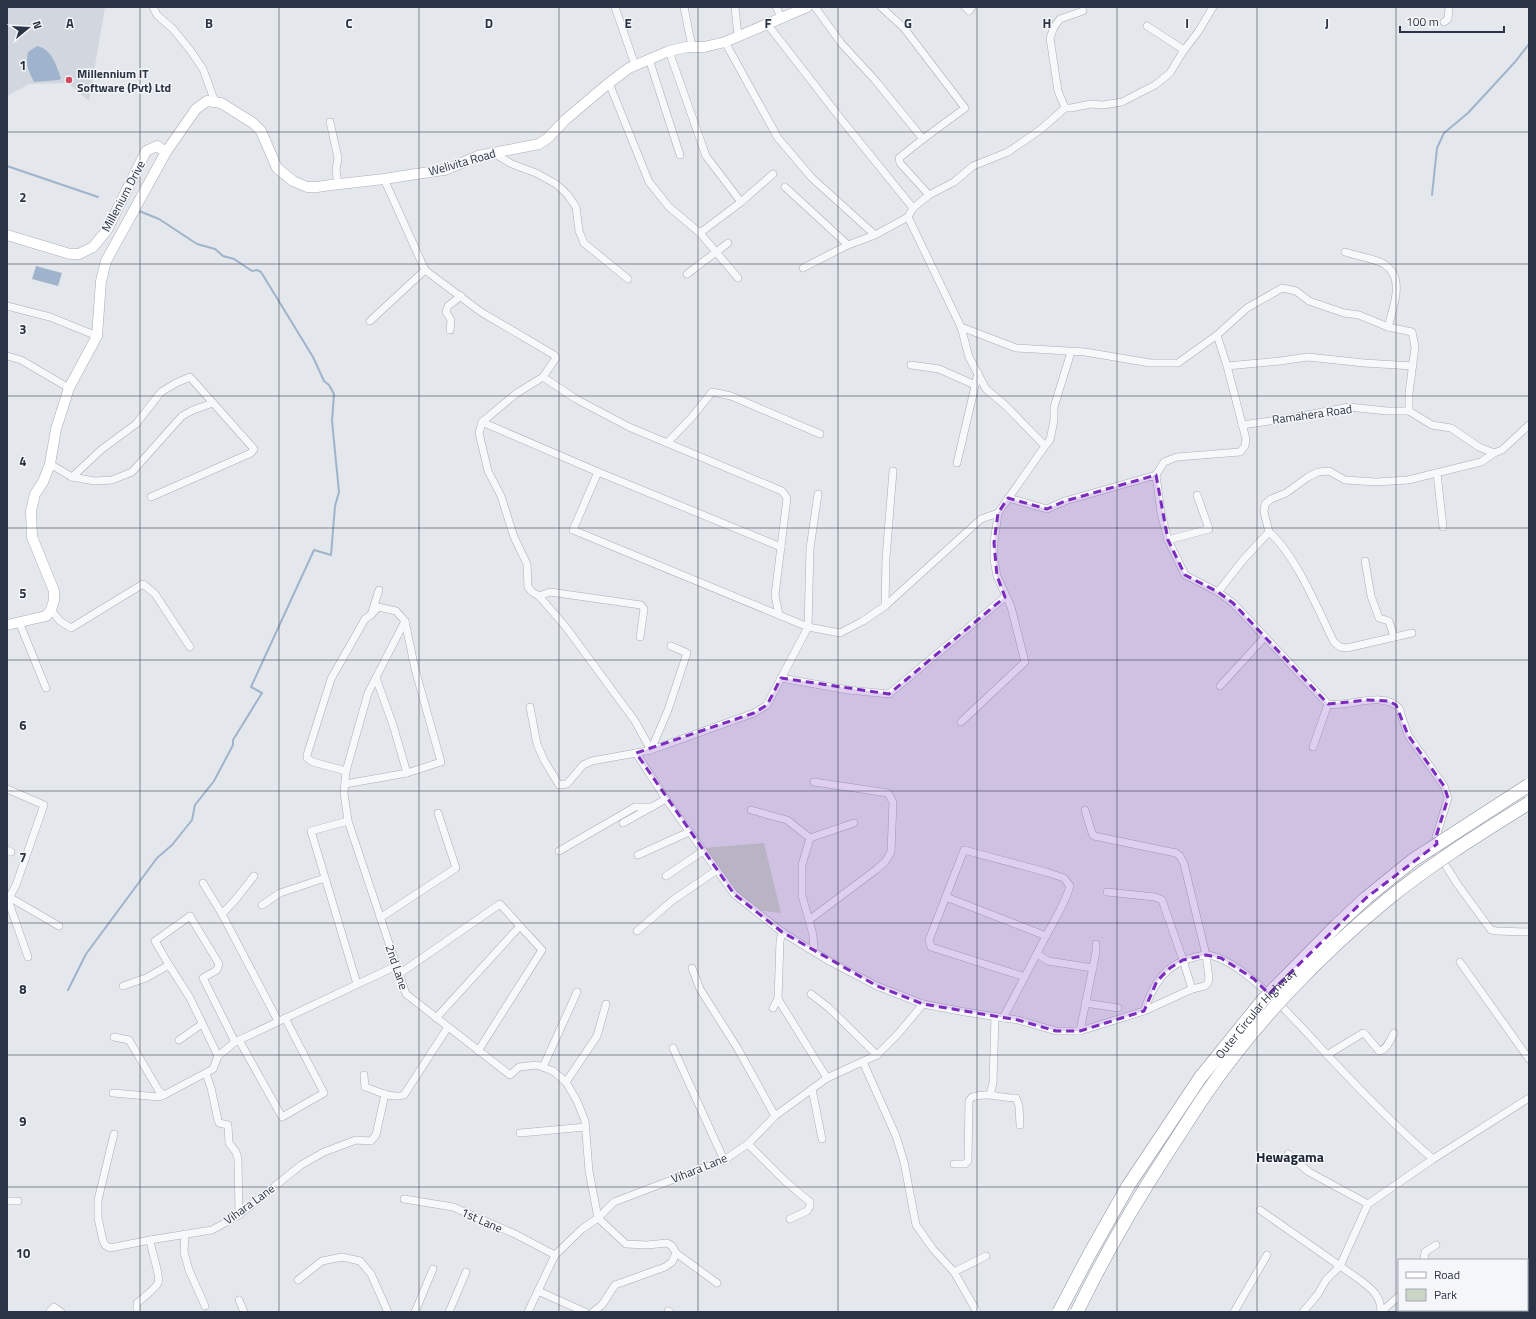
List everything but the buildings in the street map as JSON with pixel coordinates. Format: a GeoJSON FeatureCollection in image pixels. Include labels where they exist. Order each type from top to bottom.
{"type":"FeatureCollection","features":[{"type":"Feature","properties":{"kind":"highway","name":"Outer Circular Highway"},"geometry":{"type":"LineString","coordinates":[[1059,1312],[1089,1255],[1132,1180],[1200,1078],[1263,1000],[1337,925],[1366,898],[1413,860],[1529,785]]}},
{"type":"Feature","properties":{"kind":"highway","name":"Outer Circular Highway"},"geometry":{"type":"LineString","coordinates":[[1077,1312],[1102,1262],[1139,1196],[1189,1118],[1219,1076],[1287,994],[1356,927],[1394,895],[1469,841],[1529,803]]}},
{"type":"Feature","properties":{"kind":"street"},"geometry":{"type":"LineString","coordinates":[[7,625],[46,616],[51,610],[54,600],[54,591],[32,537],[30,525],[31,511],[35,494],[43,482],[50,464],[56,430],[69,388],[97,336],[101,281],[106,261],[166,152],[196,109],[207,101],[215,102],[203,69],[173,29],[157,15],[153,7]]}},
{"type":"Feature","properties":{"kind":"street"},"geometry":{"type":"LineString","coordinates":[[615,7],[635,65]]}},
{"type":"Feature","properties":{"kind":"street"},"geometry":{"type":"LineString","coordinates":[[684,7],[692,47]]}},
{"type":"Feature","properties":{"kind":"street"},"geometry":{"type":"LineString","coordinates":[[735,7],[738,36]]}},
{"type":"Feature","properties":{"kind":"street"},"geometry":{"type":"LineString","coordinates":[[776,7],[782,18]]}},
{"type":"Feature","properties":{"kind":"street","name":"Welivita Road"},"geometry":{"type":"LineString","coordinates":[[215,102],[221,103],[253,123],[261,131],[277,168],[293,181],[307,187],[317,187],[384,180],[445,170],[478,156],[528,147],[543,142],[609,83],[635,65],[669,51],[692,47],[704,47],[725,42],[808,7]]}},
{"type":"Feature","properties":{"kind":"street"},"geometry":{"type":"LineString","coordinates":[[815,7],[841,43],[875,80],[923,139]]}},
{"type":"Feature","properties":{"kind":"street"},"geometry":{"type":"LineString","coordinates":[[881,7],[904,28],[965,108],[900,158],[900,163],[930,195]]}},
{"type":"Feature","properties":{"kind":"street"},"geometry":{"type":"LineString","coordinates":[[965,7],[969,11],[972,7]]}},
{"type":"Feature","properties":{"kind":"street"},"geometry":{"type":"LineString","coordinates":[[803,268],[908,217],[913,208],[930,195],[954,182],[973,166],[1008,152],[1040,130],[1064,108],[1091,104],[1103,105],[1122,102],[1155,85],[1170,72],[1198,32],[1213,7]]}},
{"type":"Feature","properties":{"kind":"street"},"geometry":{"type":"LineString","coordinates":[[1444,22],[1448,19],[1450,7]]}},
{"type":"Feature","properties":{"kind":"street"},"geometry":{"type":"LineString","coordinates":[[1064,108],[1058,91],[1050,38],[1054,27],[1060,19],[1083,11]]}},
{"type":"Feature","properties":{"kind":"street"},"geometry":{"type":"LineString","coordinates":[[768,25],[840,119],[913,208]]}},
{"type":"Feature","properties":{"kind":"street"},"geometry":{"type":"LineString","coordinates":[[1147,26],[1184,50]]}},
{"type":"Feature","properties":{"kind":"street"},"geometry":{"type":"LineString","coordinates":[[725,42],[778,138],[812,178],[875,234]]}},
{"type":"Feature","properties":{"kind":"street"},"geometry":{"type":"LineString","coordinates":[[669,51],[706,156],[741,202]]}},
{"type":"Feature","properties":{"kind":"street"},"geometry":{"type":"LineString","coordinates":[[649,59],[680,155]]}},
{"type":"Feature","properties":{"kind":"street"},"geometry":{"type":"LineString","coordinates":[[609,83],[649,182],[669,207],[700,233],[738,278]]}},
{"type":"Feature","properties":{"kind":"street"},"geometry":{"type":"LineString","coordinates":[[330,122],[338,158],[336,170],[338,184]]}},
{"type":"Feature","properties":{"kind":"street","name":"Millenium Drive"},"geometry":{"type":"LineString","coordinates":[[7,235],[70,254],[79,254],[93,247],[107,230],[146,151],[157,146],[166,152]]}},
{"type":"Feature","properties":{"kind":"street"},"geometry":{"type":"LineString","coordinates":[[493,153],[512,164],[556,184],[567,194],[576,207],[579,231],[584,243],[628,279]]}},
{"type":"Feature","properties":{"kind":"street"},"geometry":{"type":"LineString","coordinates":[[700,233],[741,202],[773,174]]}},
{"type":"Feature","properties":{"kind":"street"},"geometry":{"type":"LineString","coordinates":[[384,180],[425,270],[481,312],[554,355],[556,358],[543,377],[517,393],[482,422],[479,433],[488,471],[501,496],[514,537],[527,564],[528,587],[532,592],[539,596],[565,626],[635,721],[651,750]]}},
{"type":"Feature","properties":{"kind":"street"},"geometry":{"type":"LineString","coordinates":[[785,188],[848,245]]}},
{"type":"Feature","properties":{"kind":"street"},"geometry":{"type":"LineString","coordinates":[[908,217],[961,327],[970,357],[986,389],[1006,406],[1045,446]]}},
{"type":"Feature","properties":{"kind":"street"},"geometry":{"type":"LineString","coordinates":[[687,274],[728,243]]}},
{"type":"Feature","properties":{"kind":"street"},"geometry":{"type":"LineString","coordinates":[[1345,252],[1382,263],[1391,270],[1396,280],[1397,290],[1388,328]]}},
{"type":"Feature","properties":{"kind":"street"},"geometry":{"type":"LineString","coordinates":[[370,321],[425,270]]}},
{"type":"Feature","properties":{"kind":"street"},"geometry":{"type":"LineString","coordinates":[[961,327],[1016,348],[1085,352],[1150,363],[1178,363],[1217,335],[1247,308],[1282,288],[1296,291],[1309,301],[1344,313],[1359,316],[1388,328],[1412,332],[1415,347],[1409,392],[1409,411],[1432,425],[1451,428],[1479,447],[1494,453]]}},
{"type":"Feature","properties":{"kind":"street"},"geometry":{"type":"LineString","coordinates":[[450,330],[451,320],[446,312],[448,306],[461,296]]}},
{"type":"Feature","properties":{"kind":"street"},"geometry":{"type":"LineString","coordinates":[[7,306],[50,317],[97,336]]}},
{"type":"Feature","properties":{"kind":"street"},"geometry":{"type":"LineString","coordinates":[[1217,335],[1227,366],[1246,438],[1245,446],[1240,452],[1177,457],[1164,462],[1156,475],[1161,513],[1168,540],[1185,575],[1218,592],[1233,603],[1328,704],[1334,705],[1367,700],[1389,701],[1396,705],[1408,735],[1444,786],[1448,798],[1436,837],[1437,852],[1490,930],[1529,932]]}},
{"type":"Feature","properties":{"kind":"street"},"geometry":{"type":"LineString","coordinates":[[961,722],[1025,662],[1011,607],[997,576],[994,560],[994,543],[998,513],[1050,440],[1054,420],[1054,407],[1071,352]]}},
{"type":"Feature","properties":{"kind":"street"},"geometry":{"type":"LineString","coordinates":[[7,356],[21,360],[69,388]]}},
{"type":"Feature","properties":{"kind":"street"},"geometry":{"type":"LineString","coordinates":[[1227,366],[1308,357],[1372,364],[1413,366]]}},
{"type":"Feature","properties":{"kind":"street"},"geometry":{"type":"LineString","coordinates":[[911,365],[939,369],[975,385]]}},
{"type":"Feature","properties":{"kind":"street"},"geometry":{"type":"LineString","coordinates":[[957,463],[978,373]]}},
{"type":"Feature","properties":{"kind":"street"},"geometry":{"type":"LineString","coordinates":[[72,477],[102,449],[136,424],[161,392],[190,377],[254,449],[251,453],[151,497]]}},
{"type":"Feature","properties":{"kind":"street"},"geometry":{"type":"LineString","coordinates":[[543,377],[576,399],[622,423],[782,491],[787,498],[775,595],[779,615]]}},
{"type":"Feature","properties":{"kind":"street"},"geometry":{"type":"LineString","coordinates":[[668,442],[692,417],[712,392],[731,396],[820,434]]}},
{"type":"Feature","properties":{"kind":"street"},"geometry":{"type":"LineString","coordinates":[[50,464],[72,477],[95,481],[112,480],[132,472],[182,416],[193,410],[213,403]]}},
{"type":"Feature","properties":{"kind":"street","name":"Ramahera Road"},"geometry":{"type":"LineString","coordinates":[[1242,424],[1291,418],[1349,407],[1387,411],[1409,411]]}},
{"type":"Feature","properties":{"kind":"street"},"geometry":{"type":"LineString","coordinates":[[482,422],[781,548]]}},
{"type":"Feature","properties":{"kind":"street"},"geometry":{"type":"LineString","coordinates":[[1412,633],[1347,648],[1340,647],[1334,642],[1300,574],[1277,539],[1269,532],[1264,512],[1265,504],[1271,499],[1286,493],[1308,477],[1318,472],[1329,471],[1345,480],[1376,482],[1408,480],[1481,462],[1494,453],[1502,450],[1529,425]]}},
{"type":"Feature","properties":{"kind":"street"},"geometry":{"type":"LineString","coordinates":[[885,606],[886,558],[893,471]]}},
{"type":"Feature","properties":{"kind":"street"},"geometry":{"type":"LineString","coordinates":[[598,472],[573,530],[808,627],[840,633],[885,606],[981,519],[998,513]]}},
{"type":"Feature","properties":{"kind":"street"},"geometry":{"type":"LineString","coordinates":[[1437,473],[1443,527]]}},
{"type":"Feature","properties":{"kind":"street"},"geometry":{"type":"LineString","coordinates":[[1008,498],[1047,509],[1065,501],[1156,475]]}},
{"type":"Feature","properties":{"kind":"street"},"geometry":{"type":"LineString","coordinates":[[530,707],[537,744],[544,760],[559,785],[567,784],[583,765],[592,761],[651,750],[754,713],[767,705],[808,627],[810,548],[818,494]]}},
{"type":"Feature","properties":{"kind":"street"},"geometry":{"type":"LineString","coordinates":[[1168,540],[1209,529],[1197,495]]}},
{"type":"Feature","properties":{"kind":"street"},"geometry":{"type":"LineString","coordinates":[[1218,592],[1243,560],[1269,532]]}},
{"type":"Feature","properties":{"kind":"street"},"geometry":{"type":"LineString","coordinates":[[1365,561],[1371,596],[1379,618],[1389,622],[1394,637]]}},
{"type":"Feature","properties":{"kind":"street"},"geometry":{"type":"LineString","coordinates":[[51,610],[60,621],[71,628],[143,584],[155,594],[190,647]]}},
{"type":"Feature","properties":{"kind":"street"},"geometry":{"type":"LineString","coordinates":[[371,615],[379,590]]}},
{"type":"Feature","properties":{"kind":"street"},"geometry":{"type":"LineString","coordinates":[[539,596],[550,592],[641,605],[644,609],[640,637]]}},
{"type":"Feature","properties":{"kind":"street"},"geometry":{"type":"LineString","coordinates":[[781,678],[848,690],[889,694],[1005,596]]}},
{"type":"Feature","properties":{"kind":"street"},"geometry":{"type":"LineString","coordinates":[[345,784],[407,773],[441,762],[415,669],[405,621],[396,611],[378,607],[371,615],[364,619],[331,680],[307,755],[307,758],[313,762],[346,771]]}},
{"type":"Feature","properties":{"kind":"street","name":"2nd Lane"},"geometry":{"type":"LineString","coordinates":[[405,621],[368,693],[346,771],[344,793],[348,821],[406,994],[510,1075],[519,1067],[537,1065],[553,1071],[566,1082],[577,1101],[585,1121],[589,1171],[598,1218]]}},
{"type":"Feature","properties":{"kind":"street"},"geometry":{"type":"LineString","coordinates":[[19,622],[46,688]]}},
{"type":"Feature","properties":{"kind":"street"},"geometry":{"type":"LineString","coordinates":[[1220,686],[1265,637]]}},
{"type":"Feature","properties":{"kind":"street"},"geometry":{"type":"LineString","coordinates":[[651,750],[668,710],[687,653],[671,646]]}},
{"type":"Feature","properties":{"kind":"street"},"geometry":{"type":"LineString","coordinates":[[376,678],[393,724],[407,773]]}},
{"type":"Feature","properties":{"kind":"street"},"geometry":{"type":"LineString","coordinates":[[1314,747],[1328,704]]}},
{"type":"Feature","properties":{"kind":"street"},"geometry":{"type":"LineString","coordinates":[[636,753],[666,799],[734,894],[782,932],[829,961],[877,986],[923,1004],[1018,1020],[1056,1031],[1080,1031],[1144,1011],[1192,990],[1205,986],[1208,983],[1206,955],[1184,864],[1180,856],[1176,853],[1094,836],[1085,810]]}},
{"type":"Feature","properties":{"kind":"street"},"geometry":{"type":"LineString","coordinates":[[809,920],[885,862],[891,852],[893,802],[888,793],[814,782]]}},
{"type":"Feature","properties":{"kind":"street"},"geometry":{"type":"LineString","coordinates":[[7,789],[44,805],[16,885],[8,900],[28,957]]}},
{"type":"Feature","properties":{"kind":"street"},"geometry":{"type":"LineString","coordinates":[[623,823],[666,799]]}},
{"type":"Feature","properties":{"kind":"street"},"geometry":{"type":"LineString","coordinates":[[559,851],[635,807],[652,807]]}},
{"type":"Feature","properties":{"kind":"street"},"geometry":{"type":"LineString","coordinates":[[751,810],[787,820],[810,838]]}},
{"type":"Feature","properties":{"kind":"street"},"geometry":{"type":"LineString","coordinates":[[380,918],[456,868],[438,813]]}},
{"type":"Feature","properties":{"kind":"street"},"geometry":{"type":"LineString","coordinates":[[348,821],[311,831],[357,984]]}},
{"type":"Feature","properties":{"kind":"street"},"geometry":{"type":"LineString","coordinates":[[810,838],[854,823]]}},
{"type":"Feature","properties":{"kind":"street"},"geometry":{"type":"LineString","coordinates":[[638,855],[689,832]]}},
{"type":"Feature","properties":{"kind":"street"},"geometry":{"type":"LineString","coordinates":[[810,838],[802,865],[802,896],[813,934],[814,951]]}},
{"type":"Feature","properties":{"kind":"street"},"geometry":{"type":"LineString","coordinates":[[1003,1018],[1025,978],[1069,892],[1070,886],[1064,878],[964,850],[929,940],[931,947],[1025,978]]}},
{"type":"Feature","properties":{"kind":"street"},"geometry":{"type":"LineString","coordinates":[[666,876],[703,851]]}},
{"type":"Feature","properties":{"kind":"street"},"geometry":{"type":"LineString","coordinates":[[637,931],[673,900],[717,870]]}},
{"type":"Feature","properties":{"kind":"street"},"geometry":{"type":"LineString","coordinates":[[222,914],[254,876]]}},
{"type":"Feature","properties":{"kind":"street"},"geometry":{"type":"LineString","coordinates":[[262,905],[280,893],[325,878]]}},
{"type":"Feature","properties":{"kind":"street"},"geometry":{"type":"LineString","coordinates":[[203,883],[324,1093],[282,1117],[237,1041],[203,978],[217,970],[219,964],[190,916],[155,941],[190,998],[218,1056]]}},
{"type":"Feature","properties":{"kind":"street"},"geometry":{"type":"LineString","coordinates":[[1107,892],[1155,897],[1162,900],[1184,960],[1192,990]]}},
{"type":"Feature","properties":{"kind":"street"},"geometry":{"type":"LineString","coordinates":[[9,897],[59,926]]}},
{"type":"Feature","properties":{"kind":"street"},"geometry":{"type":"LineString","coordinates":[[946,897],[1046,936]]}},
{"type":"Feature","properties":{"kind":"street"},"geometry":{"type":"LineString","coordinates":[[399,974],[500,904],[542,950],[478,1050]]}},
{"type":"Feature","properties":{"kind":"street"},"geometry":{"type":"LineString","coordinates":[[436,1018],[520,926]]}},
{"type":"Feature","properties":{"kind":"street"},"geometry":{"type":"LineString","coordinates":[[773,1008],[778,999],[780,941],[782,932]]}},
{"type":"Feature","properties":{"kind":"street"},"geometry":{"type":"LineString","coordinates":[[1080,1031],[1097,948],[1096,944]]}},
{"type":"Feature","properties":{"kind":"street"},"geometry":{"type":"LineString","coordinates":[[1037,954],[1048,961],[1093,968]]}},
{"type":"Feature","properties":{"kind":"street"},"geometry":{"type":"LineString","coordinates":[[1144,1011],[1157,981],[1170,968],[1184,960],[1206,955],[1221,958],[1254,980],[1327,1055],[1433,1159]]}},
{"type":"Feature","properties":{"kind":"street"},"geometry":{"type":"LineString","coordinates":[[1460,962],[1529,1059]]}},
{"type":"Feature","properties":{"kind":"street"},"geometry":{"type":"LineString","coordinates":[[123,986],[146,978],[169,965]]}},
{"type":"Feature","properties":{"kind":"street"},"geometry":{"type":"LineString","coordinates":[[113,1093],[158,1097],[164,1095],[213,1070],[218,1056],[237,1041],[396,966]]}},
{"type":"Feature","properties":{"kind":"street"},"geometry":{"type":"LineString","coordinates":[[692,968],[700,989],[738,1049],[775,1116]]}},
{"type":"Feature","properties":{"kind":"street"},"geometry":{"type":"LineString","coordinates":[[543,1067],[577,992]]}},
{"type":"Feature","properties":{"kind":"street"},"geometry":{"type":"LineString","coordinates":[[811,994],[829,1008],[877,1055]]}},
{"type":"Feature","properties":{"kind":"street"},"geometry":{"type":"LineString","coordinates":[[778,999],[826,1078]]}},
{"type":"Feature","properties":{"kind":"street"},"geometry":{"type":"LineString","coordinates":[[566,1082],[597,1036],[606,1004]]}},
{"type":"Feature","properties":{"kind":"street","name":"Vihara Lane"},"geometry":{"type":"LineString","coordinates":[[528,1312],[555,1255],[582,1229],[598,1218],[614,1202],[724,1160],[748,1144],[775,1116],[826,1078],[877,1055],[898,1034],[923,1004]]}},
{"type":"Feature","properties":{"kind":"street"},"geometry":{"type":"LineString","coordinates":[[1085,1004],[1118,1008]]}},
{"type":"Feature","properties":{"kind":"street"},"geometry":{"type":"LineString","coordinates":[[990,1094],[993,1083],[995,1016]]}},
{"type":"Feature","properties":{"kind":"street"},"geometry":{"type":"LineString","coordinates":[[179,1040],[202,1024]]}},
{"type":"Feature","properties":{"kind":"street"},"geometry":{"type":"LineString","coordinates":[[364,1075],[365,1087],[398,1097],[404,1095],[448,1027]]}},
{"type":"Feature","properties":{"kind":"street"},"geometry":{"type":"LineString","coordinates":[[1327,1055],[1363,1033],[1379,1051],[1382,1051],[1394,1033]]}},
{"type":"Feature","properties":{"kind":"street"},"geometry":{"type":"LineString","coordinates":[[114,1037],[129,1040],[159,1091],[164,1095]]}},
{"type":"Feature","properties":{"kind":"street"},"geometry":{"type":"LineString","coordinates":[[672,1048],[724,1160]]}},
{"type":"Feature","properties":{"kind":"street"},"geometry":{"type":"LineString","coordinates":[[864,1062],[896,1136],[904,1162],[916,1225],[933,1249],[954,1272],[977,1312]]}},
{"type":"Feature","properties":{"kind":"street"},"geometry":{"type":"LineString","coordinates":[[206,1074],[211,1088],[219,1123],[228,1126],[229,1143],[236,1152],[238,1159],[239,1215]]}},
{"type":"Feature","properties":{"kind":"street"},"geometry":{"type":"LineString","coordinates":[[812,1089],[822,1139]]}},
{"type":"Feature","properties":{"kind":"street","name":"Vihara Lane"},"geometry":{"type":"LineString","coordinates":[[114,1134],[98,1200],[98,1218],[103,1241],[105,1245],[110,1248],[212,1230],[239,1215],[301,1165],[324,1152],[356,1140],[371,1141],[376,1135],[385,1094]]}},
{"type":"Feature","properties":{"kind":"street"},"geometry":{"type":"LineString","coordinates":[[954,1164],[965,1164],[968,1161],[970,1101],[972,1098],[990,1094],[1003,1098],[1016,1098],[1019,1106],[1020,1125]]}},
{"type":"Feature","properties":{"kind":"street"},"geometry":{"type":"LineString","coordinates":[[1303,1312],[1318,1294],[1326,1280],[1340,1266],[1368,1204],[1433,1159],[1529,1098]]}},
{"type":"Feature","properties":{"kind":"street"},"geometry":{"type":"LineString","coordinates":[[520,1133],[586,1127]]}},
{"type":"Feature","properties":{"kind":"street"},"geometry":{"type":"LineString","coordinates":[[748,1144],[785,1181],[810,1202],[810,1206],[807,1211],[790,1219]]}},
{"type":"Feature","properties":{"kind":"street"},"geometry":{"type":"LineString","coordinates":[[1288,1154],[1309,1172],[1368,1204]]}},
{"type":"Feature","properties":{"kind":"street","name":"1st Lane"},"geometry":{"type":"LineString","coordinates":[[404,1199],[453,1207],[515,1234],[555,1255]]}},
{"type":"Feature","properties":{"kind":"street"},"geometry":{"type":"LineString","coordinates":[[7,1201],[18,1201]]}},
{"type":"Feature","properties":{"kind":"street"},"geometry":{"type":"LineString","coordinates":[[1260,1210],[1375,1292],[1381,1312],[1398,1297]]}},
{"type":"Feature","properties":{"kind":"street"},"geometry":{"type":"LineString","coordinates":[[598,1218],[626,1244],[647,1245],[667,1243],[672,1246],[676,1253],[717,1283]]}},
{"type":"Feature","properties":{"kind":"street"},"geometry":{"type":"LineString","coordinates":[[185,1234],[184,1252],[189,1270],[205,1306]]}},
{"type":"Feature","properties":{"kind":"street"},"geometry":{"type":"LineString","coordinates":[[137,1312],[138,1303],[158,1284],[160,1278],[151,1249],[150,1240]]}},
{"type":"Feature","properties":{"kind":"street"},"geometry":{"type":"LineString","coordinates":[[1424,1259],[1425,1252],[1436,1246]]}},
{"type":"Feature","properties":{"kind":"street"},"geometry":{"type":"LineString","coordinates":[[593,1312],[602,1305],[616,1285],[665,1267],[672,1262],[676,1253]]}},
{"type":"Feature","properties":{"kind":"street"},"geometry":{"type":"LineString","coordinates":[[1234,1312],[1267,1255]]}},
{"type":"Feature","properties":{"kind":"street"},"geometry":{"type":"LineString","coordinates":[[954,1272],[986,1256]]}},
{"type":"Feature","properties":{"kind":"street"},"geometry":{"type":"LineString","coordinates":[[298,1280],[322,1261],[342,1257],[360,1261],[371,1274],[388,1312]]}},
{"type":"Feature","properties":{"kind":"street"},"geometry":{"type":"LineString","coordinates":[[415,1312],[433,1269]]}},
{"type":"Feature","properties":{"kind":"street"},"geometry":{"type":"LineString","coordinates":[[449,1312],[466,1272]]}},
{"type":"Feature","properties":{"kind":"street"},"geometry":{"type":"LineString","coordinates":[[538,1291],[585,1312]]}},
{"type":"Feature","properties":{"kind":"street"},"geometry":{"type":"LineString","coordinates":[[239,1300],[244,1312]]}},
{"type":"Feature","properties":{"kind":"street"},"geometry":{"type":"LineString","coordinates":[[50,1311],[54,1306],[61,1312]]}},
{"type":"Feature","properties":{"kind":"highlighted area"},"geometry":{"type":"Polygon","coordinates":[[[1156,475],[1168,540],[1185,575],[1218,592],[1233,603],[1328,704],[1367,700],[1389,701],[1396,705],[1408,735],[1444,786],[1448,798],[1436,837],[1437,844],[1366,898],[1269,994],[1254,979],[1221,958],[1206,955],[1183,960],[1170,968],[1157,981],[1144,1011],[1080,1031],[1056,1031],[1018,1020],[923,1004],[877,986],[782,932],[734,894],[636,753],[754,713],[767,705],[781,678],[889,694],[1005,597],[997,576],[994,543],[998,513],[1008,498],[1047,509],[1065,501],[1156,475]]]}},
{"type":"Feature","properties":{"kind":"shaded area"},"geometry":{"type":"Polygon","coordinates":[[[7,7],[105,7],[89,101],[68,83],[29,84],[7,96],[7,7]]]}},
{"type":"Feature","properties":{"kind":"green space"},"geometry":{"type":"Polygon","coordinates":[[[764,843],[781,913],[757,910],[736,892],[704,848],[764,843]]]}},
{"type":"Feature","properties":{"kind":"water"},"geometry":{"type":"Polygon","coordinates":[[[37,46],[46,50],[53,58],[61,78],[59,80],[34,82],[28,68],[27,56],[28,52],[37,46]]]}},
{"type":"Feature","properties":{"kind":"water"},"geometry":{"type":"Polygon","coordinates":[[[36,266],[62,273],[58,286],[32,279],[36,266]]]}},
{"type":"Feature","properties":{"kind":"waterway"},"geometry":{"type":"LineString","coordinates":[[1432,195],[1437,148],[1444,133],[1468,113],[1515,62],[1529,44]]}},
{"type":"Feature","properties":{"kind":"waterway"},"geometry":{"type":"LineString","coordinates":[[7,166],[98,197]]}},
{"type":"Feature","properties":{"kind":"waterway"},"geometry":{"type":"LineString","coordinates":[[68,990],[86,954],[157,858],[172,845],[192,820],[195,805],[214,781],[233,745],[233,740],[262,693],[251,687],[314,550],[331,555],[335,506],[339,492],[332,421],[334,394],[329,385],[324,381],[313,357],[261,272],[257,270],[252,271],[234,259],[223,256],[215,249],[197,244],[159,219],[139,211]]}},
{"type":"Feature","properties":{"kind":"place","name":"Millennium IT Software (Pvt) Ltd"},"geometry":{"type":"Point","coordinates":[69,80]}},
{"type":"Feature","properties":{"kind":"district","name":"Hewagama"},"geometry":{"type":"Point","coordinates":[1290,1156]}}]}
